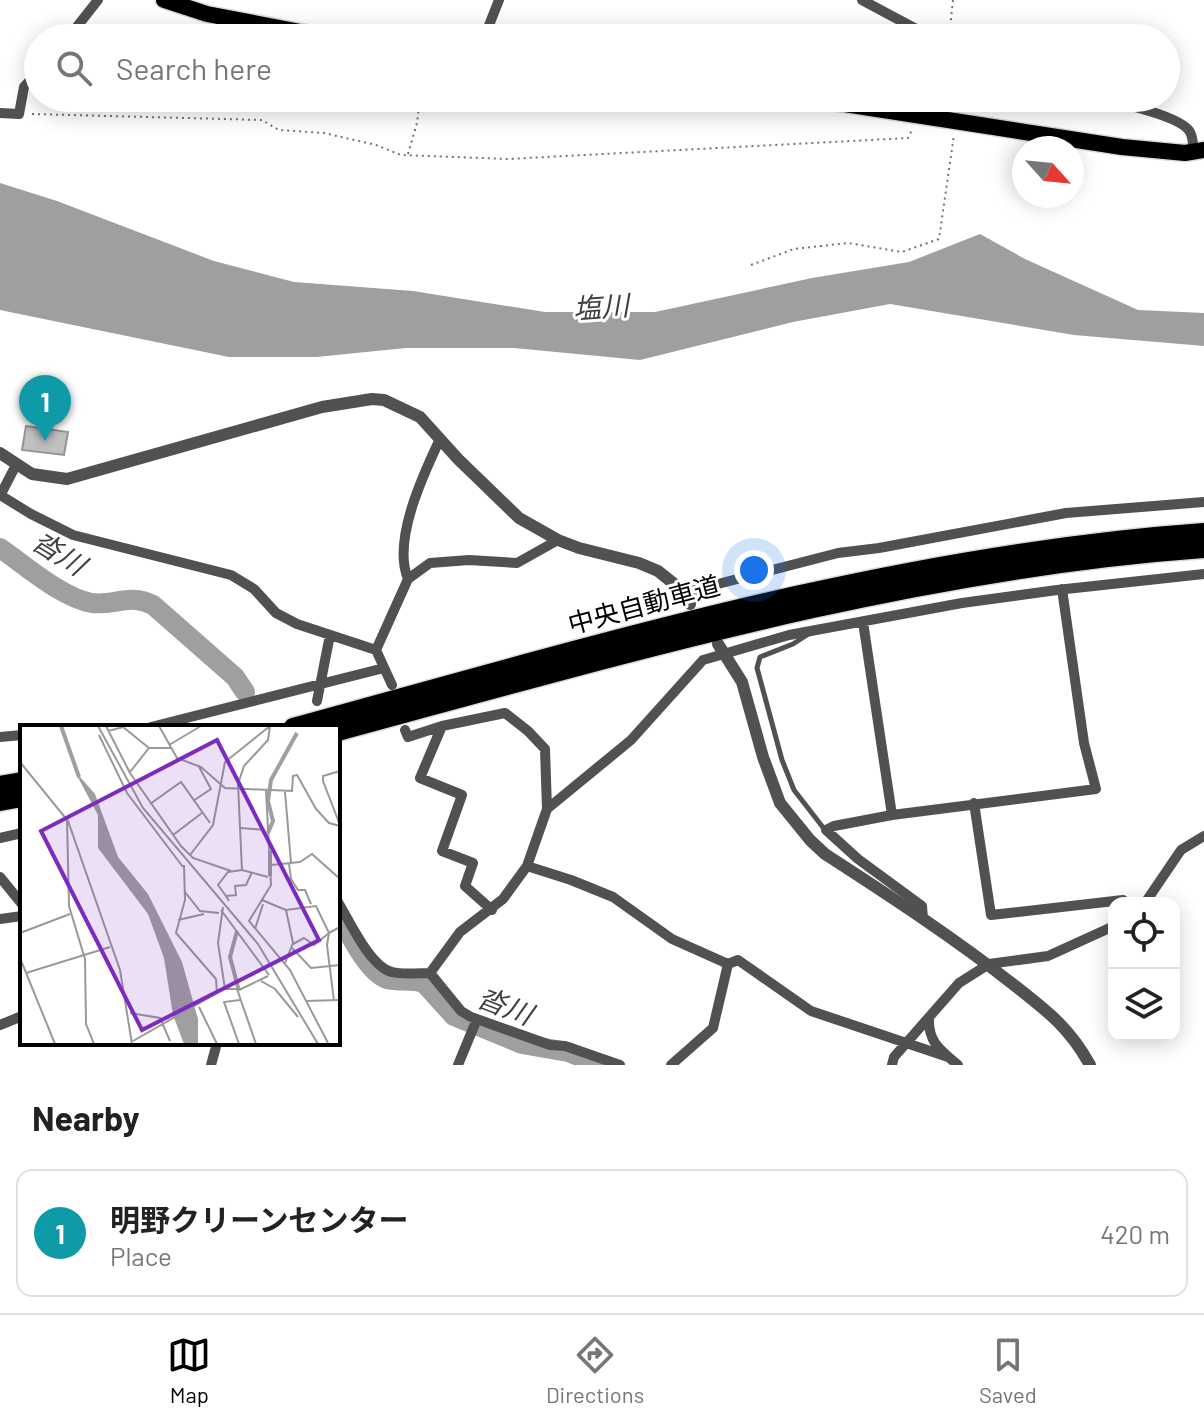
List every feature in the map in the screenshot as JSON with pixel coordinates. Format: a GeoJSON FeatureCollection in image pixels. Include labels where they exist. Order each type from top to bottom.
{"type":"FeatureCollection","features":[{"type":"Feature","properties":{"kind":"highway"},"geometry":{"type":"LineString","coordinates":[[164,0],[207,14],[259,24]]}},
{"type":"Feature","properties":{"kind":"highway"},"geometry":{"type":"LineString","coordinates":[[889,112],[1122,147],[1199,151]]}},
{"type":"Feature","properties":{"kind":"highway","name":"中央自動車道"},"geometry":{"type":"LineString","coordinates":[[300,725],[716,612],[865,579],[1060,546],[1204,532]]}},
{"type":"Feature","properties":{"kind":"highway","name":"中央自動車道"},"geometry":{"type":"LineString","coordinates":[[340,731],[724,629],[872,596],[972,576],[1204,549]]}},
{"type":"Feature","properties":{"kind":"highway"},"geometry":{"type":"LineString","coordinates":[[0,785],[20,781]]}},
{"type":"Feature","properties":{"kind":"highway"},"geometry":{"type":"LineString","coordinates":[[0,802],[20,798]]}},
{"type":"Feature","properties":{"kind":"street"},"geometry":{"type":"LineString","coordinates":[[79,24],[98,0]]}},
{"type":"Feature","properties":{"kind":"street"},"geometry":{"type":"LineString","coordinates":[[490,24],[499,0]]}},
{"type":"Feature","properties":{"kind":"street"},"geometry":{"type":"LineString","coordinates":[[862,0],[907,24]]}},
{"type":"Feature","properties":{"kind":"street"},"geometry":{"type":"LineString","coordinates":[[0,113],[19,114],[24,87]]}},
{"type":"Feature","properties":{"kind":"street"},"geometry":{"type":"LineString","coordinates":[[1152,112],[1183,124],[1190,131],[1199,151]]}},
{"type":"Feature","properties":{"kind":"street"},"geometry":{"type":"LineString","coordinates":[[0,453],[32,474],[67,479],[238,429],[322,407],[372,399],[401,406],[420,417],[519,518],[558,540],[658,571],[686,599],[838,553],[1066,513],[1204,502]]}},
{"type":"Feature","properties":{"kind":"street"},"geometry":{"type":"LineString","coordinates":[[408,579],[403,568],[408,520],[440,439]]}},
{"type":"Feature","properties":{"kind":"street"},"geometry":{"type":"LineString","coordinates":[[16,465],[0,496],[73,535],[231,575],[254,589],[276,613],[297,624],[376,650],[392,685]]}},
{"type":"Feature","properties":{"kind":"street"},"geometry":{"type":"LineString","coordinates":[[376,650],[408,579],[430,563],[469,560],[517,563],[558,540]]}},
{"type":"Feature","properties":{"kind":"street"},"geometry":{"type":"LineString","coordinates":[[547,809],[631,740],[703,660],[722,650],[962,603],[1204,574]]}},
{"type":"Feature","properties":{"kind":"street"},"geometry":{"type":"LineString","coordinates":[[923,919],[922,906],[858,859],[826,830],[892,815],[1096,789],[1084,743],[1062,589]]}},
{"type":"Feature","properties":{"kind":"street"},"geometry":{"type":"LineString","coordinates":[[863,622],[892,815]]}},
{"type":"Feature","properties":{"kind":"street"},"geometry":{"type":"LineString","coordinates":[[317,701],[330,635]]}},
{"type":"Feature","properties":{"kind":"street"},"geometry":{"type":"LineString","coordinates":[[722,650],[742,682],[773,787],[792,819],[825,854],[989,964],[1055,1018],[1090,1065]]}},
{"type":"Feature","properties":{"kind":"street"},"geometry":{"type":"LineString","coordinates":[[159,725],[384,668]]}},
{"type":"Feature","properties":{"kind":"street"},"geometry":{"type":"LineString","coordinates":[[405,730],[408,737],[442,726],[505,713],[545,749],[547,809],[527,866],[492,910],[460,932],[430,973]]}},
{"type":"Feature","properties":{"kind":"street"},"geometry":{"type":"LineString","coordinates":[[442,726],[420,778],[462,795],[442,851],[473,863],[465,886],[492,910]]}},
{"type":"Feature","properties":{"kind":"street"},"geometry":{"type":"LineString","coordinates":[[0,737],[20,735]]}},
{"type":"Feature","properties":{"kind":"street"},"geometry":{"type":"LineString","coordinates":[[974,803],[991,915],[1108,902]]}},
{"type":"Feature","properties":{"kind":"street"},"geometry":{"type":"LineString","coordinates":[[0,838],[20,833]]}},
{"type":"Feature","properties":{"kind":"street"},"geometry":{"type":"LineString","coordinates":[[1149,897],[1181,850],[1204,836]]}},
{"type":"Feature","properties":{"kind":"street"},"geometry":{"type":"LineString","coordinates":[[527,866],[613,897],[672,939],[728,964],[738,960],[811,1011],[948,1057]]}},
{"type":"Feature","properties":{"kind":"street"},"geometry":{"type":"LineString","coordinates":[[0,877],[20,902]]}},
{"type":"Feature","properties":{"kind":"street"},"geometry":{"type":"LineString","coordinates":[[340,905],[370,954],[384,968],[392,972],[430,973],[461,1011],[477,1019],[620,1065]]}},
{"type":"Feature","properties":{"kind":"street"},"geometry":{"type":"LineString","coordinates":[[0,919],[20,916]]}},
{"type":"Feature","properties":{"kind":"street"},"geometry":{"type":"LineString","coordinates":[[892,1065],[894,1057],[959,983],[989,964],[1048,956],[1108,929]]}},
{"type":"Feature","properties":{"kind":"street"},"geometry":{"type":"LineString","coordinates":[[671,1065],[713,1028],[728,964]]}},
{"type":"Feature","properties":{"kind":"street"},"geometry":{"type":"LineString","coordinates":[[0,1025],[20,1017]]}},
{"type":"Feature","properties":{"kind":"street"},"geometry":{"type":"LineString","coordinates":[[929,1018],[934,1045],[958,1065]]}},
{"type":"Feature","properties":{"kind":"street"},"geometry":{"type":"LineString","coordinates":[[458,1065],[477,1019]]}},
{"type":"Feature","properties":{"kind":"street"},"geometry":{"type":"LineString","coordinates":[[211,1065],[216,1045]]}},
{"type":"Feature","properties":{"kind":"lane"},"geometry":{"type":"LineString","coordinates":[[811,632],[793,644],[760,657],[757,668],[782,760],[794,790],[826,830]]}},
{"type":"Feature","properties":{"kind":"path"},"geometry":{"type":"LineString","coordinates":[[950,24],[953,0]]}},
{"type":"Feature","properties":{"kind":"path"},"geometry":{"type":"LineString","coordinates":[[407,156],[418,112]]}},
{"type":"Feature","properties":{"kind":"path"},"geometry":{"type":"LineString","coordinates":[[19,114],[262,120],[279,130],[324,133],[407,156],[508,159],[908,138],[919,117]]}},
{"type":"Feature","properties":{"kind":"path"},"geometry":{"type":"LineString","coordinates":[[751,265],[794,249],[848,243],[902,252],[939,239],[956,122]]}},
{"type":"Feature","properties":{"kind":"shaded area"},"geometry":{"type":"Polygon","coordinates":[[[0,183],[57,201],[214,261],[294,282],[413,291],[545,312],[655,312],[812,278],[909,262],[980,234],[1025,259],[1138,310],[1204,313],[1204,346],[1074,335],[890,304],[793,322],[640,360],[514,348],[406,348],[316,357],[229,357],[0,310],[0,183]]]}},
{"type":"Feature","properties":{"kind":"building"},"geometry":{"type":"Polygon","coordinates":[[[26,426],[68,432],[64,455],[22,450],[26,426]]]}},
{"type":"Feature","properties":{"kind":"waterway","name":"沓川"},"geometry":{"type":"LineString","coordinates":[[0,548],[56,588],[80,600],[92,603],[137,600],[153,605],[235,677],[245,692]]}},
{"type":"Feature","properties":{"kind":"waterway","name":"沓川"},"geometry":{"type":"LineString","coordinates":[[340,918],[359,951],[373,969],[387,979],[424,983],[454,1016],[522,1044],[568,1052],[602,1065]]}},
{"type":"Feature","properties":{"kind":"place","name":"明野クリーンセンター"},"geometry":{"type":"Point","coordinates":[45,441]}},
{"type":"Feature","properties":{"kind":"water label","name":"塩川"},"geometry":{"type":"Point","coordinates":[601,307]}}]}
